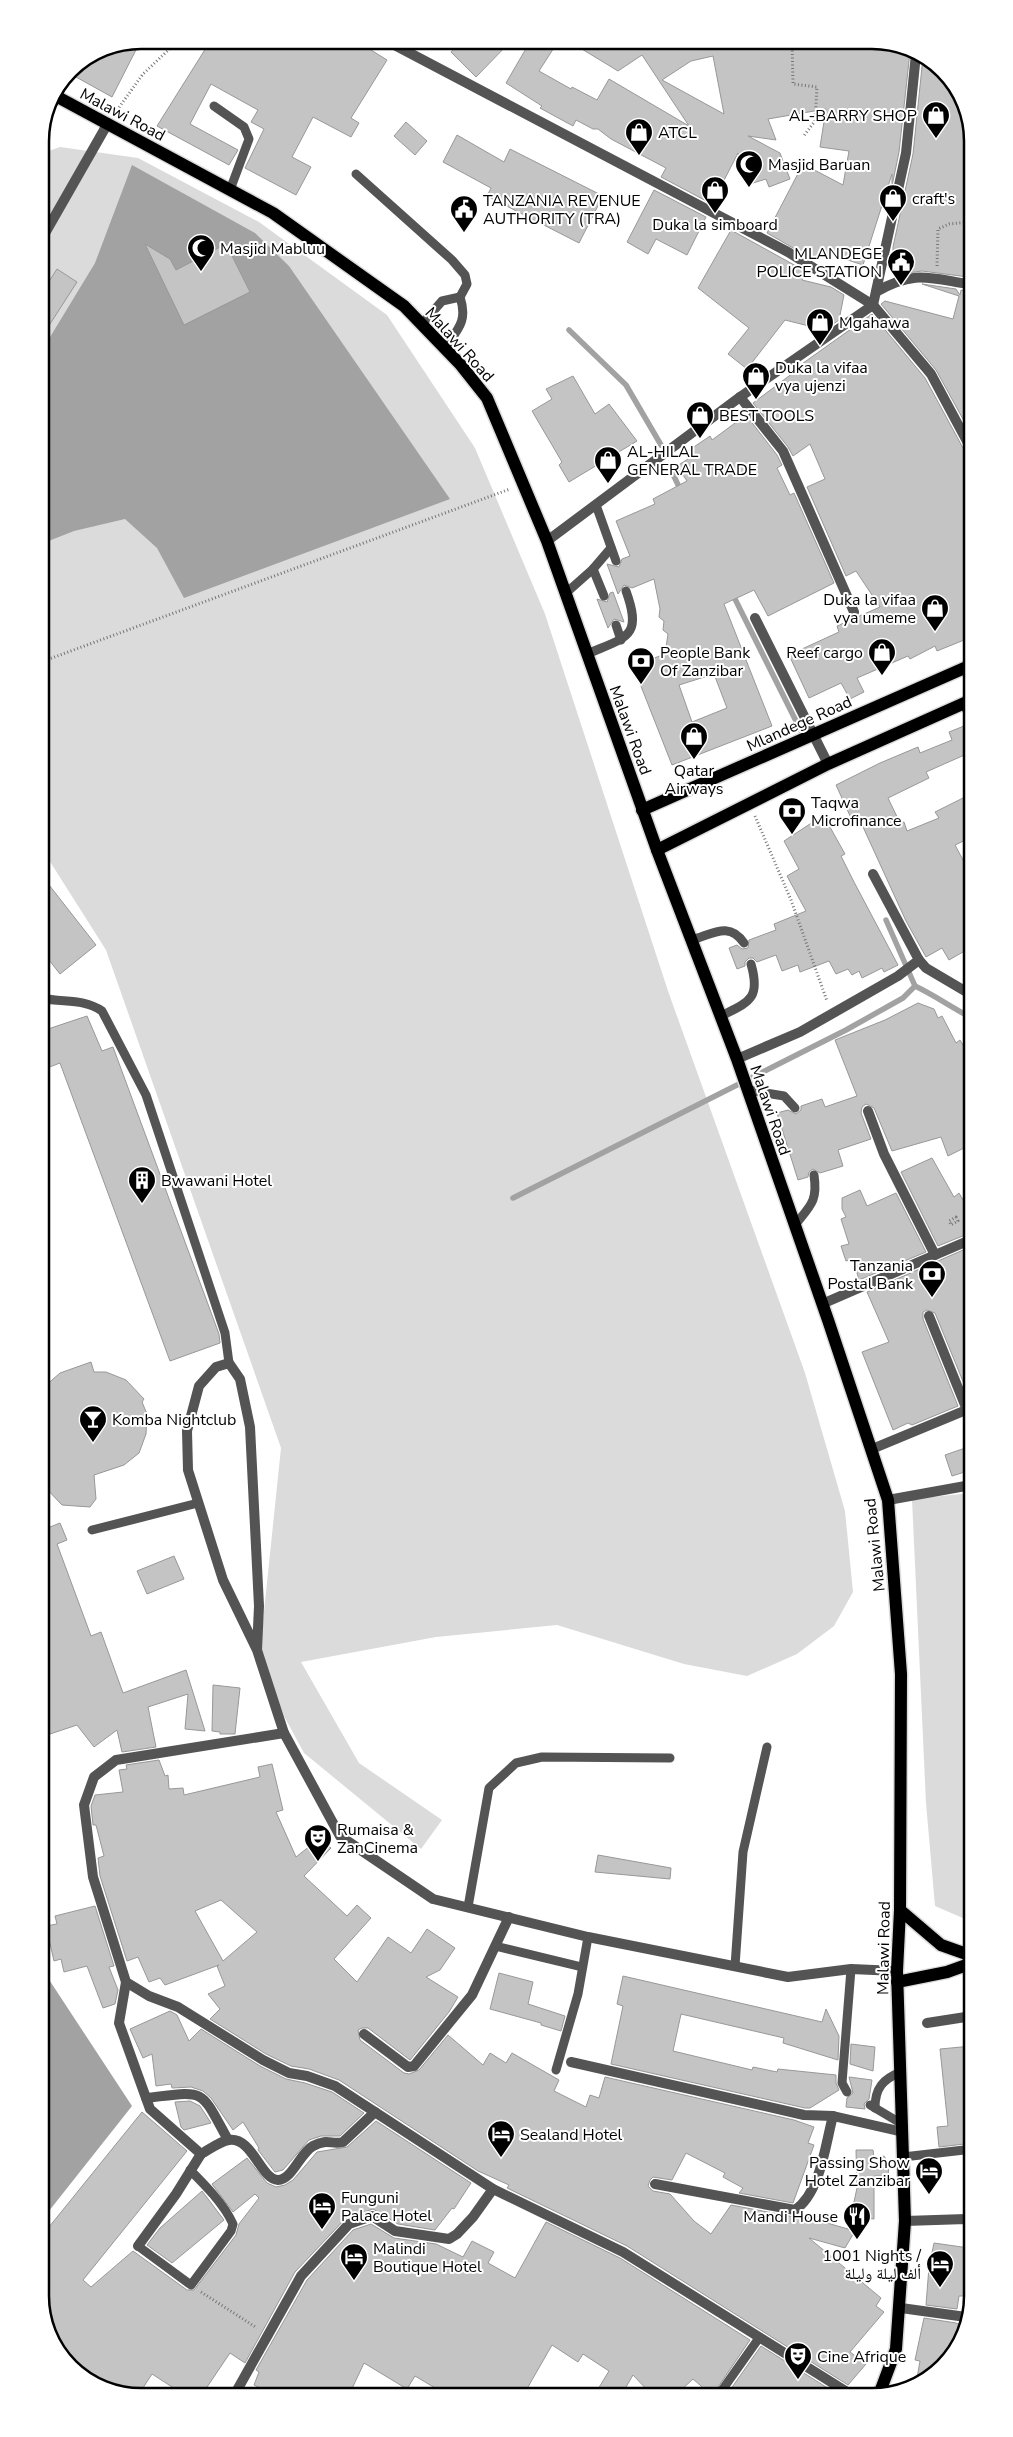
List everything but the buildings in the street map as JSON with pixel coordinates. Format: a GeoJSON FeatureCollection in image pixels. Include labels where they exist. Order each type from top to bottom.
{"type":"FeatureCollection","features":[{"type":"Feature","properties":{"kind":"main road","name":"Malawi Road"},"geometry":{"type":"LineString","coordinates":[[59,98],[273,213],[404,306],[445,348],[487,398],[547,542],[642,810],[748,1090],[888,1500],[901,1674],[900,1910],[897,1976],[905,2221],[901,2308],[896,2349],[882,2387]]}},
{"type":"Feature","properties":{"kind":"main road","name":"Mlandege Road"},"geometry":{"type":"LineString","coordinates":[[642,810],[964,668]]}},
{"type":"Feature","properties":{"kind":"main road"},"geometry":{"type":"LineString","coordinates":[[657,850],[828,764],[964,708]]}},
{"type":"Feature","properties":{"kind":"main road"},"geometry":{"type":"LineString","coordinates":[[900,1910],[941,1945],[964,1953]]}},
{"type":"Feature","properties":{"kind":"main road"},"geometry":{"type":"LineString","coordinates":[[897,1976],[948,1972],[964,1966]]}},
{"type":"Feature","properties":{"kind":"street"},"geometry":{"type":"LineString","coordinates":[[402,49],[788,252],[873,305],[931,374],[964,436]]}},
{"type":"Feature","properties":{"kind":"street"},"geometry":{"type":"LineString","coordinates":[[547,542],[740,396],[873,305],[906,153],[915,60]]}},
{"type":"Feature","properties":{"kind":"street"},"geometry":{"type":"LineString","coordinates":[[49,226],[108,123]]}},
{"type":"Feature","properties":{"kind":"street"},"geometry":{"type":"LineString","coordinates":[[876,292],[888,285],[918,276],[964,283]]}},
{"type":"Feature","properties":{"kind":"street"},"geometry":{"type":"LineString","coordinates":[[740,396],[783,451],[854,612]]}},
{"type":"Feature","properties":{"kind":"street"},"geometry":{"type":"LineString","coordinates":[[755,618],[828,764]]}},
{"type":"Feature","properties":{"kind":"street"},"geometry":{"type":"LineString","coordinates":[[873,874],[915,963],[964,990]]}},
{"type":"Feature","properties":{"kind":"street"},"geometry":{"type":"LineString","coordinates":[[737,1060],[800,1032],[898,976],[915,963]]}},
{"type":"Feature","properties":{"kind":"street"},"geometry":{"type":"LineString","coordinates":[[868,1111],[884,1154],[935,1255]]}},
{"type":"Feature","properties":{"kind":"street"},"geometry":{"type":"LineString","coordinates":[[822,1304],[964,1243]]}},
{"type":"Feature","properties":{"kind":"street"},"geometry":{"type":"LineString","coordinates":[[929,1316],[964,1397]]}},
{"type":"Feature","properties":{"kind":"street"},"geometry":{"type":"LineString","coordinates":[[256,1650],[259,1606],[250,1427],[240,1379],[229,1364],[216,1367],[199,1386],[187,1431],[188,1470],[223,1580],[256,1650],[284,1733],[340,1836],[432,1899],[588,1937],[788,1977],[851,1969],[897,1976]]}},
{"type":"Feature","properties":{"kind":"street"},"geometry":{"type":"LineString","coordinates":[[872,1449],[964,1411]]}},
{"type":"Feature","properties":{"kind":"street"},"geometry":{"type":"LineString","coordinates":[[888,1500],[964,1486]]}},
{"type":"Feature","properties":{"kind":"street"},"geometry":{"type":"LineString","coordinates":[[201,2154],[150,2109],[119,2023],[126,1982],[93,1877],[84,1805],[94,1777],[116,1760],[284,1733]]}},
{"type":"Feature","properties":{"kind":"street"},"geometry":{"type":"LineString","coordinates":[[364,2034],[408,2067],[414,2066],[472,1995],[509,1917]]}},
{"type":"Feature","properties":{"kind":"street"},"geometry":{"type":"LineString","coordinates":[[126,1982],[149,1996],[178,2007],[264,2060],[289,2073],[308,2076],[334,2086],[493,2189],[623,2252],[840,2388]]}},
{"type":"Feature","properties":{"kind":"street"},"geometry":{"type":"LineString","coordinates":[[927,2023],[964,2017]]}},
{"type":"Feature","properties":{"kind":"street"},"geometry":{"type":"LineString","coordinates":[[571,2062],[804,2115],[833,2116],[902,2128]]}},
{"type":"Feature","properties":{"kind":"street"},"geometry":{"type":"LineString","coordinates":[[146,2098],[192,2093],[200,2095],[206,2100],[228,2140]]}},
{"type":"Feature","properties":{"kind":"street"},"geometry":{"type":"LineString","coordinates":[[138,2246],[176,2194],[201,2154],[228,2140],[243,2144],[270,2176],[276,2180],[281,2180],[291,2173],[301,2155],[312,2147],[326,2140],[343,2142],[375,2112]]}},
{"type":"Feature","properties":{"kind":"street"},"geometry":{"type":"LineString","coordinates":[[655,2184],[795,2210],[804,2204],[817,2176],[833,2116]]}},
{"type":"Feature","properties":{"kind":"street"},"geometry":{"type":"LineString","coordinates":[[238,2388],[301,2276],[349,2224],[372,2216],[395,2231],[449,2238],[457,2234],[473,2217],[493,2189]]}},
{"type":"Feature","properties":{"kind":"street"},"geometry":{"type":"LineString","coordinates":[[905,2221],[964,2220]]}},
{"type":"Feature","properties":{"kind":"street"},"geometry":{"type":"LineString","coordinates":[[901,2308],[962,2316]]}},
{"type":"Feature","properties":{"kind":"lane"},"geometry":{"type":"LineString","coordinates":[[214,106],[244,127],[249,139],[230,190]]}},
{"type":"Feature","properties":{"kind":"lane"},"geometry":{"type":"LineString","coordinates":[[356,174],[452,260],[465,275],[468,284],[460,297],[442,301],[422,324]]}},
{"type":"Feature","properties":{"kind":"lane"},"geometry":{"type":"LineString","coordinates":[[445,348],[462,322],[465,311],[460,297]]}},
{"type":"Feature","properties":{"kind":"lane"},"geometry":{"type":"LineString","coordinates":[[596,505],[616,561]]}},
{"type":"Feature","properties":{"kind":"lane"},"geometry":{"type":"LineString","coordinates":[[566,593],[593,569],[612,548]]}},
{"type":"Feature","properties":{"kind":"lane"},"geometry":{"type":"LineString","coordinates":[[593,569],[604,596]]}},
{"type":"Feature","properties":{"kind":"lane"},"geometry":{"type":"LineString","coordinates":[[587,654],[621,640],[632,630],[634,622],[626,591]]}},
{"type":"Feature","properties":{"kind":"lane"},"geometry":{"type":"LineString","coordinates":[[616,625],[621,640]]}},
{"type":"Feature","properties":{"kind":"lane"},"geometry":{"type":"LineString","coordinates":[[691,940],[730,930],[737,933],[744,942]]}},
{"type":"Feature","properties":{"kind":"lane"},"geometry":{"type":"LineString","coordinates":[[721,1016],[748,1002],[755,993],[756,982],[751,964]]}},
{"type":"Feature","properties":{"kind":"lane"},"geometry":{"type":"LineString","coordinates":[[49,999],[92,1004],[102,1010],[146,1095],[224,1333],[229,1364]]}},
{"type":"Feature","properties":{"kind":"lane"},"geometry":{"type":"LineString","coordinates":[[748,1090],[784,1096],[795,1108]]}},
{"type":"Feature","properties":{"kind":"lane"},"geometry":{"type":"LineString","coordinates":[[794,1226],[814,1200],[816,1194],[814,1175]]}},
{"type":"Feature","properties":{"kind":"lane"},"geometry":{"type":"LineString","coordinates":[[92,1530],[198,1503]]}},
{"type":"Feature","properties":{"kind":"lane"},"geometry":{"type":"LineString","coordinates":[[735,1966],[743,1852],[767,1747]]}},
{"type":"Feature","properties":{"kind":"lane"},"geometry":{"type":"LineString","coordinates":[[468,1907],[489,1788],[516,1763],[542,1757],[670,1758]]}},
{"type":"Feature","properties":{"kind":"lane"},"geometry":{"type":"LineString","coordinates":[[556,2070],[578,1994],[588,1937]]}},
{"type":"Feature","properties":{"kind":"lane"},"geometry":{"type":"LineString","coordinates":[[495,1946],[582,1967]]}},
{"type":"Feature","properties":{"kind":"lane"},"geometry":{"type":"LineString","coordinates":[[847,2092],[842,2083],[851,1969]]}},
{"type":"Feature","properties":{"kind":"lane"},"geometry":{"type":"LineString","coordinates":[[901,2072],[888,2077],[879,2086],[872,2106],[902,2128]]}},
{"type":"Feature","properties":{"kind":"lane"},"geometry":{"type":"LineString","coordinates":[[903,2157],[964,2150]]}},
{"type":"Feature","properties":{"kind":"lane"},"geometry":{"type":"LineString","coordinates":[[138,2246],[191,2285],[230,2231],[233,2224],[204,2184],[190,2170]]}},
{"type":"Feature","properties":{"kind":"lane"},"geometry":{"type":"LineString","coordinates":[[724,2388],[759,2338]]}},
{"type":"Feature","properties":{"kind":"path"},"geometry":{"type":"LineString","coordinates":[[108,123],[143,74],[169,49]]}},
{"type":"Feature","properties":{"kind":"path"},"geometry":{"type":"LineString","coordinates":[[792,49],[793,84],[817,87],[816,121],[804,137]]}},
{"type":"Feature","properties":{"kind":"path"},"geometry":{"type":"LineString","coordinates":[[957,281],[936,272],[938,229],[949,224],[964,222]]}},
{"type":"Feature","properties":{"kind":"path"},"geometry":{"type":"LineString","coordinates":[[49,659],[523,484]]}},
{"type":"Feature","properties":{"kind":"path"},"geometry":{"type":"LineString","coordinates":[[752,809],[791,900],[832,1013]]}},
{"type":"Feature","properties":{"kind":"path"},"geometry":{"type":"LineString","coordinates":[[191,2285],[268,2335]]}},
{"type":"Feature","properties":{"kind":"shaded area"},"geometry":{"type":"Polygon","coordinates":[[[60,147],[138,158],[259,222],[387,315],[475,448],[545,614],[668,991],[805,1373],[845,1511],[853,1592],[834,1626],[797,1654],[747,1676],[684,1664],[557,1625],[436,1637],[301,1662],[359,1763],[442,1820],[421,1849],[304,1753],[284,1716],[260,1650],[281,1448],[106,950],[49,860],[49,151],[60,147]]]}},
{"type":"Feature","properties":{"kind":"shaded area"},"geometry":{"type":"Polygon","coordinates":[[[132,165],[255,233],[289,266],[450,499],[184,598],[157,548],[125,519],[74,531],[49,541],[49,339],[95,263],[132,165]]]}},
{"type":"Feature","properties":{"kind":"shaded area"},"geometry":{"type":"Polygon","coordinates":[[[964,1494],[964,1919],[935,1906],[926,1803],[912,1499],[964,1494]]]}},
{"type":"Feature","properties":{"kind":"shaded area"},"geometry":{"type":"Polygon","coordinates":[[[49,1980],[132,2106],[49,2211],[49,1980]]]}},
{"type":"Feature","properties":{"kind":"waterway"},"geometry":{"type":"LineString","coordinates":[[569,330],[626,385],[661,445]]}},
{"type":"Feature","properties":{"kind":"waterway"},"geometry":{"type":"LineString","coordinates":[[670,468],[681,491]]}},
{"type":"Feature","properties":{"kind":"waterway"},"geometry":{"type":"LineString","coordinates":[[732,593],[801,731]]}},
{"type":"Feature","properties":{"kind":"waterway"},"geometry":{"type":"LineString","coordinates":[[886,920],[915,986],[964,1013]]}},
{"type":"Feature","properties":{"kind":"waterway"},"geometry":{"type":"LineString","coordinates":[[513,1198],[846,1030],[903,998],[915,986]]}},
{"type":"Feature","properties":{"kind":"place","name":"AL-BARRY SHOP"},"geometry":{"type":"Point","coordinates":[936,139]}},
{"type":"Feature","properties":{"kind":"place","name":"ATCL"},"geometry":{"type":"Point","coordinates":[639,156]}},
{"type":"Feature","properties":{"kind":"place","name":"Masjid Baruan"},"geometry":{"type":"Point","coordinates":[749,188]}},
{"type":"Feature","properties":{"kind":"place","name":"Duka la simboard"},"geometry":{"type":"Point","coordinates":[715,214]}},
{"type":"Feature","properties":{"kind":"place","name":"craft's"},"geometry":{"type":"Point","coordinates":[893,222]}},
{"type":"Feature","properties":{"kind":"place","name":"TANZANIA REVENUE AUTHORITY (TRA)"},"geometry":{"type":"Point","coordinates":[464,233]}},
{"type":"Feature","properties":{"kind":"place","name":"Masjid Mabluu"},"geometry":{"type":"Point","coordinates":[201,272]}},
{"type":"Feature","properties":{"kind":"place","name":"MLANDEGE POLICE STATION"},"geometry":{"type":"Point","coordinates":[901,286]}},
{"type":"Feature","properties":{"kind":"place","name":"Mgahawa"},"geometry":{"type":"Point","coordinates":[820,346]}},
{"type":"Feature","properties":{"kind":"place","name":"Duka la vifaa vya ujenzi"},"geometry":{"type":"Point","coordinates":[756,400]}},
{"type":"Feature","properties":{"kind":"place","name":"BEST TOOLS"},"geometry":{"type":"Point","coordinates":[700,439]}},
{"type":"Feature","properties":{"kind":"place","name":"AL-HILAL GENERAL TRADE"},"geometry":{"type":"Point","coordinates":[608,484]}},
{"type":"Feature","properties":{"kind":"place","name":"Duka la vifaa vya umeme"},"geometry":{"type":"Point","coordinates":[935,632]}},
{"type":"Feature","properties":{"kind":"place","name":"Reef cargo"},"geometry":{"type":"Point","coordinates":[882,676]}},
{"type":"Feature","properties":{"kind":"place","name":"People Bank Of Zanzibar"},"geometry":{"type":"Point","coordinates":[641,685]}},
{"type":"Feature","properties":{"kind":"place","name":"Qatar Airways"},"geometry":{"type":"Point","coordinates":[694,760]}},
{"type":"Feature","properties":{"kind":"place","name":"Taqwa Microfinance"},"geometry":{"type":"Point","coordinates":[792,835]}},
{"type":"Feature","properties":{"kind":"place","name":"Bwawani Hotel"},"geometry":{"type":"Point","coordinates":[142,1204]}},
{"type":"Feature","properties":{"kind":"place","name":"Tanzania Postal Bank"},"geometry":{"type":"Point","coordinates":[932,1298]}},
{"type":"Feature","properties":{"kind":"place","name":"Komba Nightclub"},"geometry":{"type":"Point","coordinates":[93,1443]}},
{"type":"Feature","properties":{"kind":"place","name":"Rumaisa & ZanCinema"},"geometry":{"type":"Point","coordinates":[318,1862]}},
{"type":"Feature","properties":{"kind":"place","name":"Sealand Hotel"},"geometry":{"type":"Point","coordinates":[501,2158]}},
{"type":"Feature","properties":{"kind":"place","name":"Passing Show Hotel Zanzibar"},"geometry":{"type":"Point","coordinates":[929,2195]}},
{"type":"Feature","properties":{"kind":"place","name":"Funguni Palace Hotel"},"geometry":{"type":"Point","coordinates":[322,2230]}},
{"type":"Feature","properties":{"kind":"place","name":"Mandi House"},"geometry":{"type":"Point","coordinates":[857,2240]}},
{"type":"Feature","properties":{"kind":"place","name":"Malindi Boutique Hotel"},"geometry":{"type":"Point","coordinates":[354,2281]}},
{"type":"Feature","properties":{"kind":"place","name":"1001 Nights / ألف ليلة وليلة"},"geometry":{"type":"Point","coordinates":[940,2288]}},
{"type":"Feature","properties":{"kind":"place","name":"Cine Afrique"},"geometry":{"type":"Point","coordinates":[798,2380]}}]}
